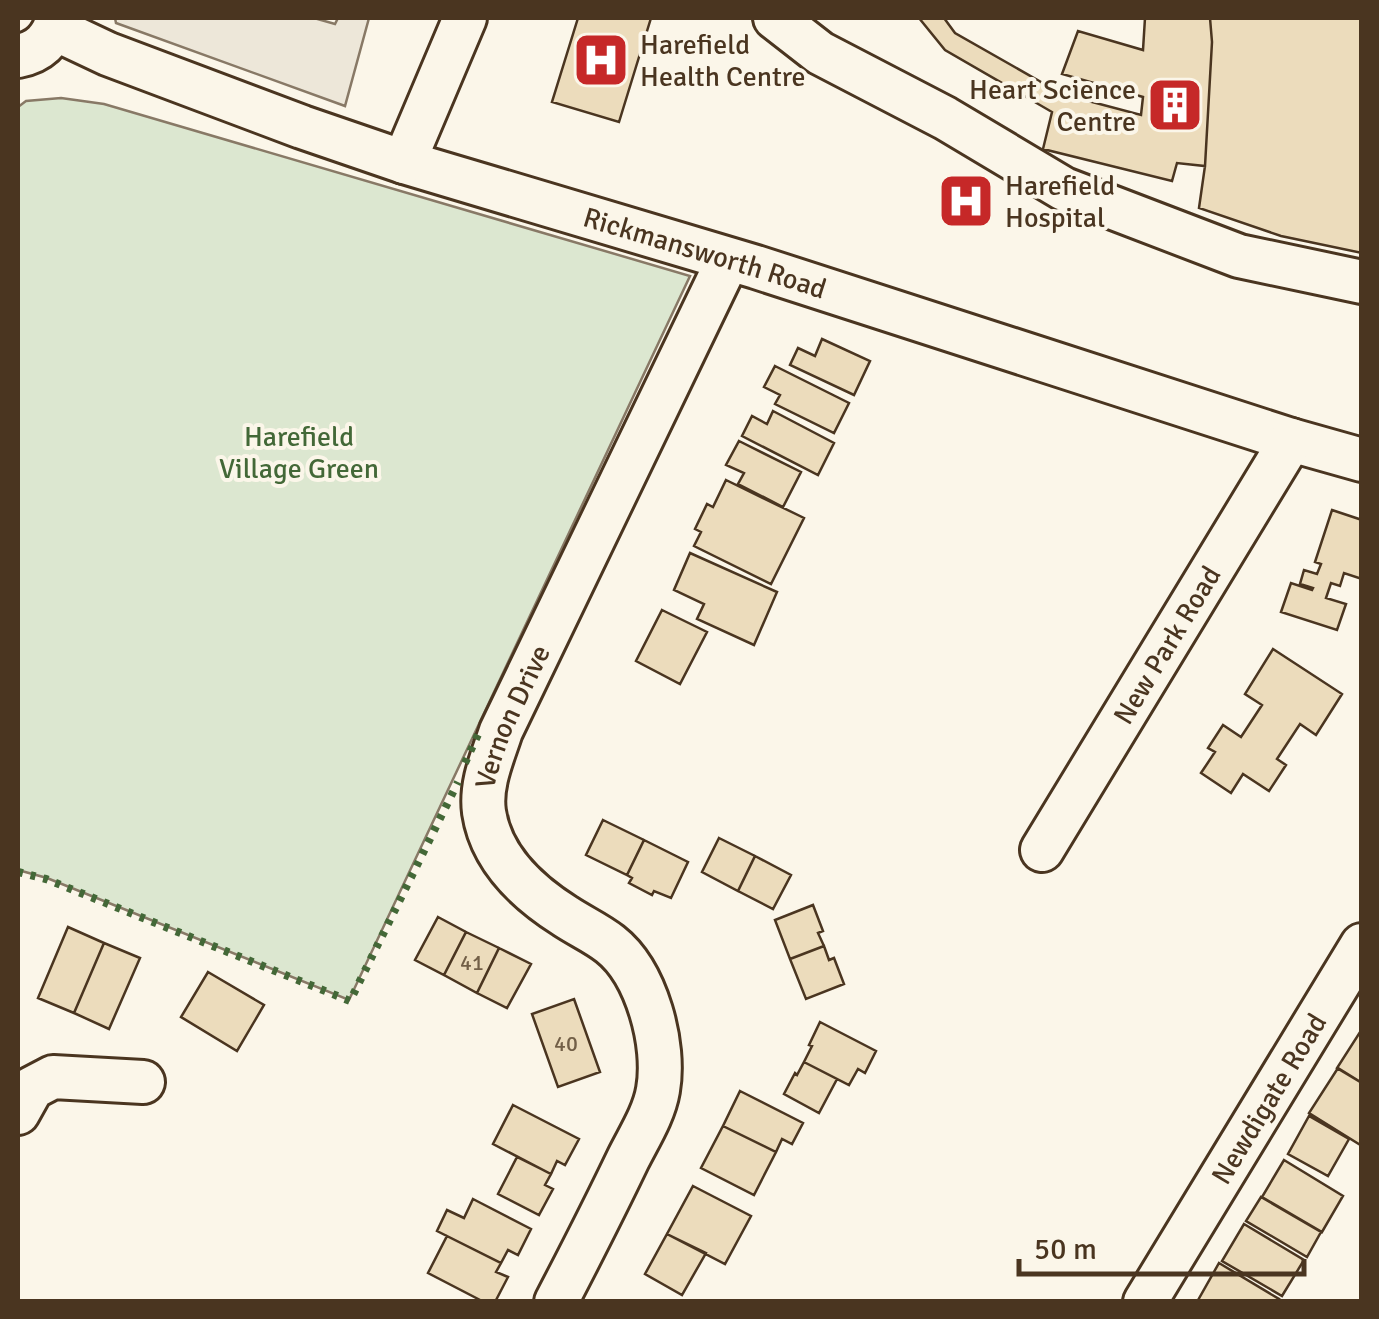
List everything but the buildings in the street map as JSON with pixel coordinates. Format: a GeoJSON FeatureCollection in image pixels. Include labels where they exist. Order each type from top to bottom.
{"type":"FeatureCollection","features":[{"type":"Feature","properties":{"kind":"street"},"geometry":{"type":"LineString","coordinates":[[404,162],[465,18]]}},
{"type":"Feature","properties":{"kind":"street"},"geometry":{"type":"LineString","coordinates":[[775,18],[820,53],[944,118],[1064,189],[1240,256],[1362,282]]}},
{"type":"Feature","properties":{"kind":"street"},"geometry":{"type":"LineString","coordinates":[[18,56],[42,47],[56,23]]}},
{"type":"Feature","properties":{"kind":"street","name":"Rickmansworth Road"},"geometry":{"type":"LineString","coordinates":[[56,23],[142,67],[404,162],[1362,460]]}},
{"type":"Feature","properties":{"kind":"street","name":"Vernon Drive"},"geometry":{"type":"LineString","coordinates":[[556,1302],[656,1104],[660,1078],[655,1024],[642,990],[620,954],[538,898],[510,869],[493,841],[484,812],[485,783],[501,731],[728,260]]}},
{"type":"Feature","properties":{"kind":"street","name":"New Park Road"},"geometry":{"type":"LineString","coordinates":[[1042,850],[1292,440]]}},
{"type":"Feature","properties":{"kind":"street","name":"Newdigate Road"},"geometry":{"type":"LineString","coordinates":[[1144,1302],[1362,946]]}},
{"type":"Feature","properties":{"kind":"street"},"geometry":{"type":"LineString","coordinates":[[18,1113],[32,1088],[53,1077],[143,1082]]}},
{"type":"Feature","properties":{"kind":"green space","name":"Harefield Village Green"},"geometry":{"type":"Polygon","coordinates":[[[61,98],[104,104],[690,276],[349,1000],[47,878],[18,870],[18,107],[26,101],[61,98]]]}},
{"type":"Feature","properties":{"kind":"shaded area"},"geometry":{"type":"Polygon","coordinates":[[[115,18],[314,18],[335,24],[338,18],[369,18],[345,106],[116,23],[115,18]]]}},
{"type":"Feature","properties":{"kind":"hedge"},"geometry":{"type":"LineString","coordinates":[[465,763],[480,730]]}},
{"type":"Feature","properties":{"kind":"hedge"},"geometry":{"type":"LineString","coordinates":[[18,872],[46,879],[350,1001],[458,782]]}},
{"type":"Feature","properties":{"kind":"place","name":"Harefield Health Centre"},"geometry":{"type":"Point","coordinates":[601,60]}},
{"type":"Feature","properties":{"kind":"place","name":"Heart Science Centre"},"geometry":{"type":"Point","coordinates":[1175,105]}},
{"type":"Feature","properties":{"kind":"place","name":"Harefield Hospital"},"geometry":{"type":"Point","coordinates":[966,201]}}]}
